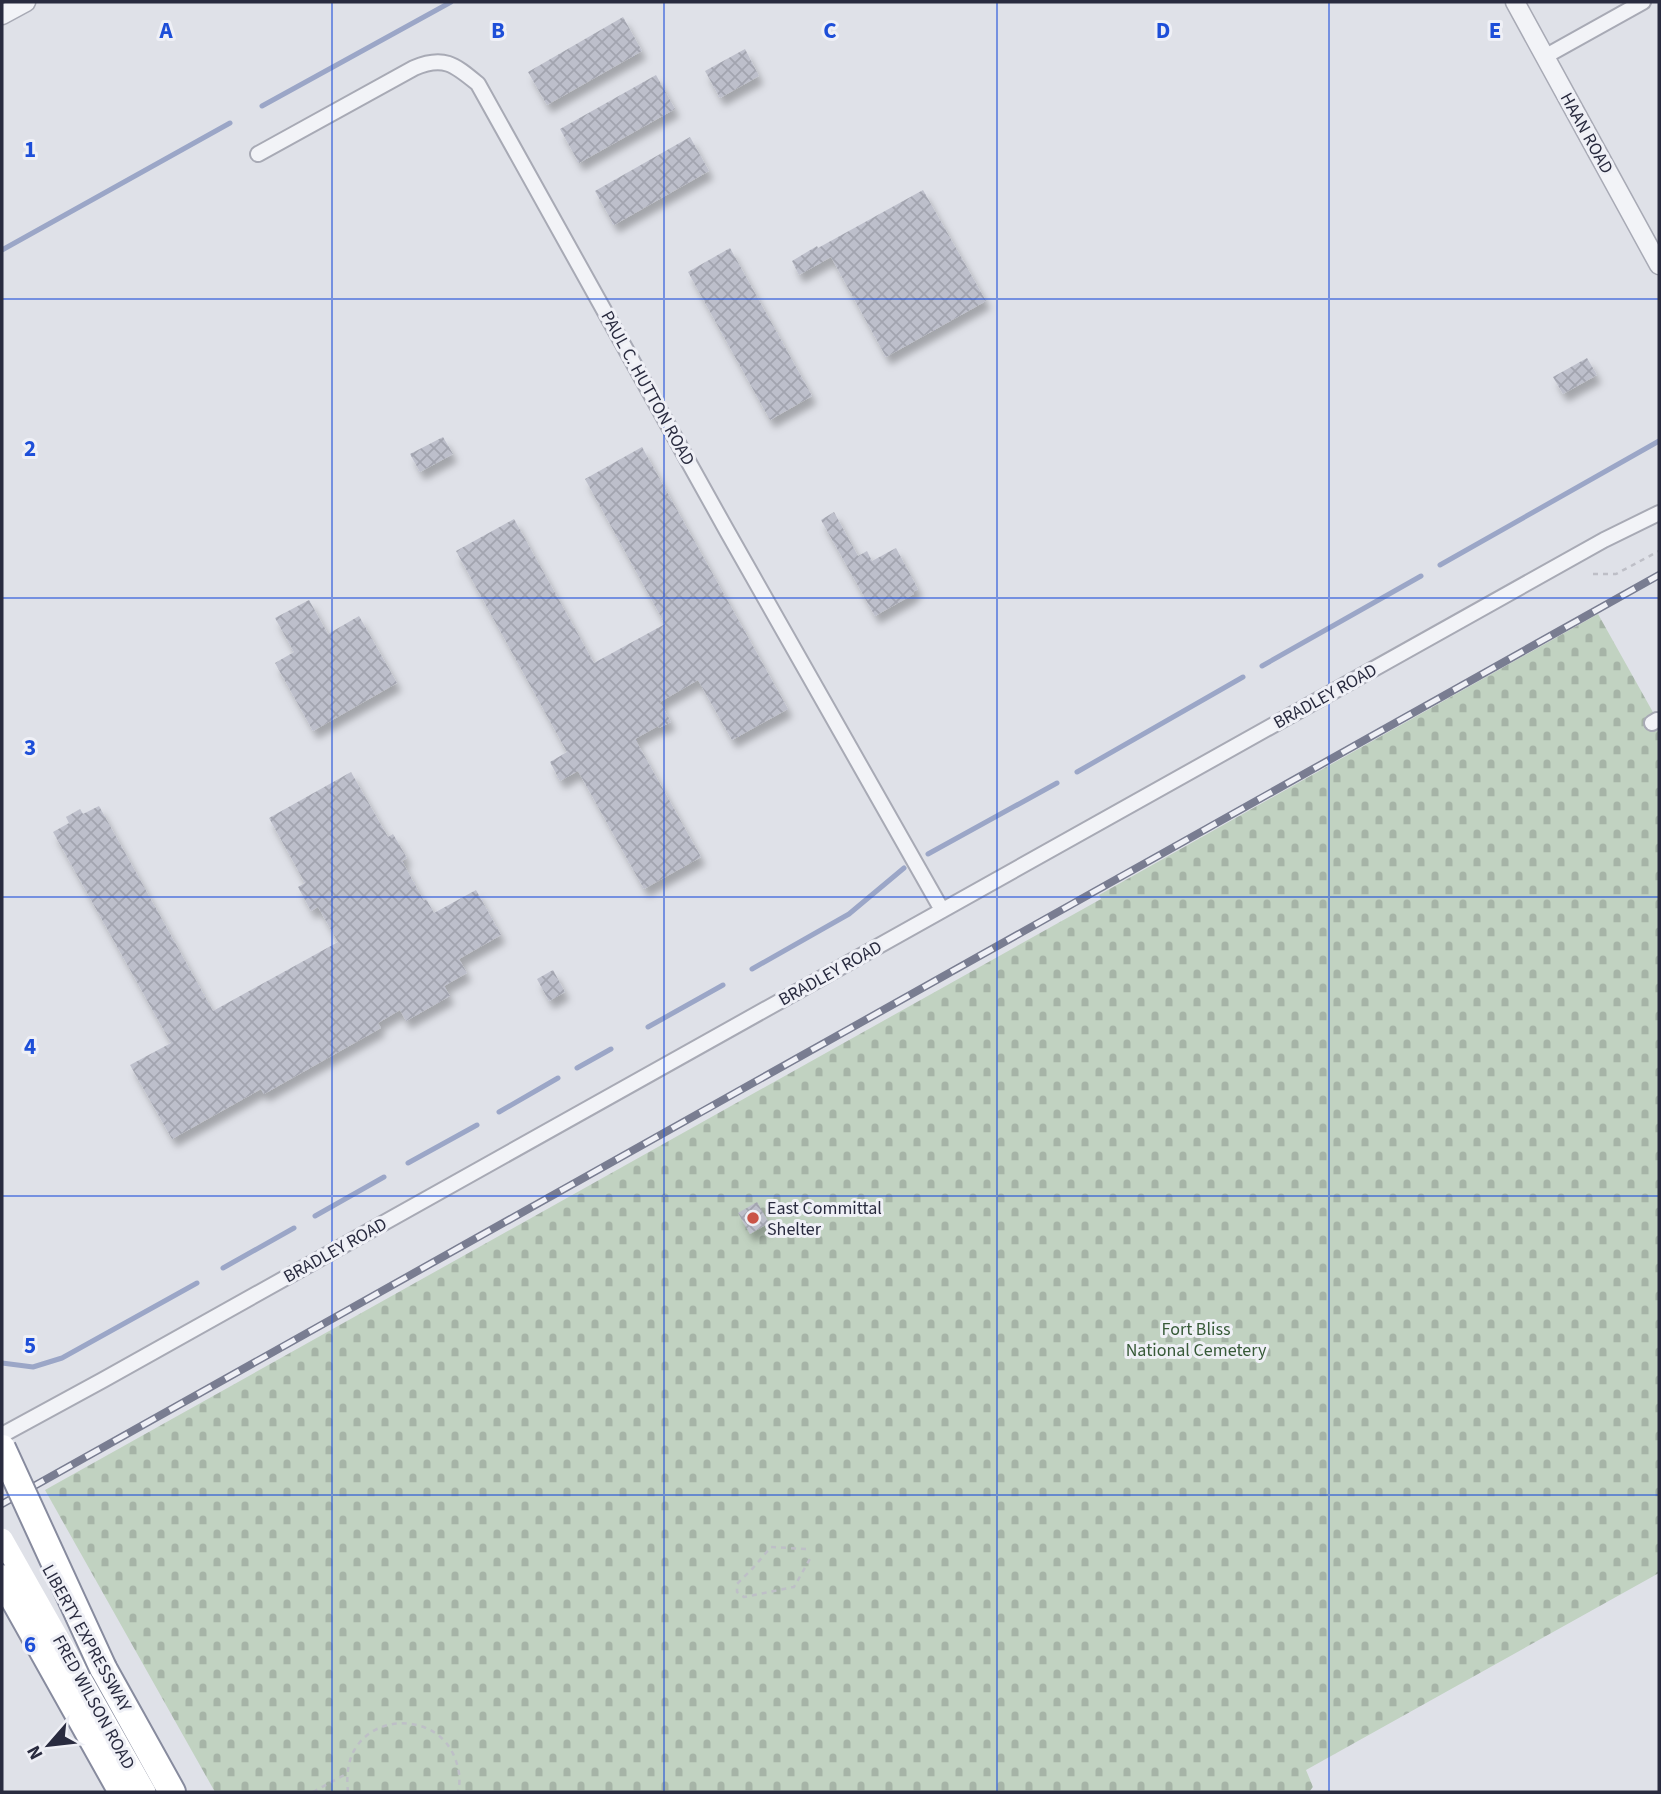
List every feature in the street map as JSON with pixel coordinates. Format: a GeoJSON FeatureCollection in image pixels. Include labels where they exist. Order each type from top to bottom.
{"type":"FeatureCollection","features":[{"type":"Feature","properties":{"kind":"highway"},"geometry":{"type":"LineString","coordinates":[[2,1448],[103,1668]]}},
{"type":"Feature","properties":{"kind":"highway","name":"LIBERTY EXPRESSWAY"},"geometry":{"type":"LineString","coordinates":[[2,1484],[172,1792]]}},
{"type":"Feature","properties":{"kind":"highway"},"geometry":{"type":"LineString","coordinates":[[2,1578],[122,1792]]}},
{"type":"Feature","properties":{"kind":"main road","name":"FRED WILSON ROAD"},"geometry":{"type":"LineString","coordinates":[[2,1539],[145,1792]]}},
{"type":"Feature","properties":{"kind":"street"},"geometry":{"type":"LineString","coordinates":[[2,15],[26,2]]}},
{"type":"Feature","properties":{"kind":"street","name":"HAAN ROAD"},"geometry":{"type":"LineString","coordinates":[[1515,2],[1659,265]]}},
{"type":"Feature","properties":{"kind":"street"},"geometry":{"type":"LineString","coordinates":[[1546,57],[1643,2]]}},
{"type":"Feature","properties":{"kind":"street","name":"PAUL C. HUTTON ROAD"},"geometry":{"type":"LineString","coordinates":[[258,154],[425,63],[437,61],[453,64],[478,84],[942,910]]}},
{"type":"Feature","properties":{"kind":"street","name":"BRADLEY ROAD"},"geometry":{"type":"LineString","coordinates":[[2,1435],[1604,540],[1659,513]]}},
{"type":"Feature","properties":{"kind":"path"},"geometry":{"type":"LineString","coordinates":[[1593,574],[1616,574],[1659,551]]}},
{"type":"Feature","properties":{"kind":"path"},"geometry":{"type":"LineString","coordinates":[[806,1549],[771,1547],[737,1584],[737,1592],[744,1597],[794,1587],[811,1557]]}},
{"type":"Feature","properties":{"kind":"path"},"geometry":{"type":"LineString","coordinates":[[348,1792],[346,1774],[351,1757],[360,1742],[373,1730],[391,1723],[410,1723],[428,1728],[443,1739],[453,1751],[459,1766],[458,1792]]}},
{"type":"Feature","properties":{"kind":"path"},"geometry":{"type":"LineString","coordinates":[[313,1792],[346,1774]]}},
{"type":"Feature","properties":{"kind":"green space","name":"Fort Bliss National Cemetery"},"geometry":{"type":"Polygon","coordinates":[[[1598,614],[1659,723],[1659,1573],[1306,1770],[1313,1787],[1309,1792],[215,1792],[45,1490],[1101,899],[1099,895],[1598,614]]]}},
{"type":"Feature","properties":{"kind":"building"},"geometry":{"type":"Polygon","coordinates":[[[623,17],[642,51],[547,105],[528,72],[623,17]]]}},
{"type":"Feature","properties":{"kind":"building"},"geometry":{"type":"Polygon","coordinates":[[[745,49],[759,76],[720,98],[705,71],[745,49]]]}},
{"type":"Feature","properties":{"kind":"building"},"geometry":{"type":"Polygon","coordinates":[[[656,75],[675,109],[579,163],[560,129],[656,75]]]}},
{"type":"Feature","properties":{"kind":"building"},"geometry":{"type":"Polygon","coordinates":[[[690,137],[709,171],[614,225],[595,191],[690,137]]]}},
{"type":"Feature","properties":{"kind":"building"},"geometry":{"type":"Polygon","coordinates":[[[923,190],[986,301],[886,357],[831,257],[799,275],[792,261],[923,190]]]}},
{"type":"Feature","properties":{"kind":"building"},"geometry":{"type":"Polygon","coordinates":[[[730,248],[812,396],[770,420],[688,272],[730,248]]]}},
{"type":"Feature","properties":{"kind":"building"},"geometry":{"type":"Polygon","coordinates":[[[1587,358],[1597,375],[1563,394],[1553,377],[1587,358]]]}},
{"type":"Feature","properties":{"kind":"building"},"geometry":{"type":"Polygon","coordinates":[[[443,437],[453,454],[420,472],[410,454],[443,437]]]}},
{"type":"Feature","properties":{"kind":"building"},"geometry":{"type":"Polygon","coordinates":[[[642,447],[788,709],[732,740],[698,680],[660,702],[671,722],[635,739],[701,857],[644,889],[578,771],[560,781],[550,762],[567,752],[456,551],[514,519],[594,663],[665,624],[585,479],[642,447]]]}},
{"type":"Feature","properties":{"kind":"building"},"geometry":{"type":"Polygon","coordinates":[[[834,512],[858,556],[867,551],[872,561],[896,548],[918,589],[914,594],[875,616],[821,520],[834,512]]]}},
{"type":"Feature","properties":{"kind":"building"},"geometry":{"type":"Polygon","coordinates":[[[309,600],[328,634],[359,616],[397,683],[313,731],[275,663],[294,652],[275,618],[309,600]]]}},
{"type":"Feature","properties":{"kind":"building"},"geometry":{"type":"Polygon","coordinates":[[[351,772],[388,837],[393,834],[407,858],[402,861],[424,901],[426,899],[434,913],[476,890],[501,935],[459,959],[467,973],[444,986],[450,996],[406,1021],[400,1010],[378,1023],[381,1028],[264,1094],[261,1089],[172,1139],[130,1065],[171,1043],[53,832],[69,823],[66,817],[80,809],[83,814],[99,806],[213,1011],[338,942],[318,907],[311,911],[298,887],[305,883],[269,818],[351,772]]]}},
{"type":"Feature","properties":{"kind":"building"},"geometry":{"type":"Polygon","coordinates":[[[553,970],[565,992],[549,1001],[537,979],[553,970]]]}},
{"type":"Feature","properties":{"kind":"building","name":"East Committal Shelter"},"geometry":{"type":"Polygon","coordinates":[[[757,1202],[769,1223],[750,1234],[738,1213],[757,1202]]]}},
{"type":"Feature","properties":{"kind":"waterway"},"geometry":{"type":"LineString","coordinates":[[262,106],[451,2]]}},
{"type":"Feature","properties":{"kind":"waterway"},"geometry":{"type":"LineString","coordinates":[[2,250],[230,123]]}},
{"type":"Feature","properties":{"kind":"waterway"},"geometry":{"type":"LineString","coordinates":[[1440,565],[1659,441]]}},
{"type":"Feature","properties":{"kind":"waterway"},"geometry":{"type":"LineString","coordinates":[[1262,666],[1421,576]]}},
{"type":"Feature","properties":{"kind":"waterway"},"geometry":{"type":"LineString","coordinates":[[1077,772],[1243,677]]}},
{"type":"Feature","properties":{"kind":"waterway"},"geometry":{"type":"LineString","coordinates":[[928,854],[1057,783]]}},
{"type":"Feature","properties":{"kind":"waterway"},"geometry":{"type":"LineString","coordinates":[[752,969],[849,914],[904,868]]}},
{"type":"Feature","properties":{"kind":"waterway"},"geometry":{"type":"LineString","coordinates":[[648,1027],[723,985]]}},
{"type":"Feature","properties":{"kind":"waterway"},"geometry":{"type":"LineString","coordinates":[[577,1068],[611,1049]]}},
{"type":"Feature","properties":{"kind":"waterway"},"geometry":{"type":"LineString","coordinates":[[499,1112],[558,1078]]}},
{"type":"Feature","properties":{"kind":"waterway"},"geometry":{"type":"LineString","coordinates":[[408,1163],[477,1125]]}},
{"type":"Feature","properties":{"kind":"waterway"},"geometry":{"type":"LineString","coordinates":[[315,1216],[384,1177]]}},
{"type":"Feature","properties":{"kind":"waterway"},"geometry":{"type":"LineString","coordinates":[[223,1268],[294,1228]]}},
{"type":"Feature","properties":{"kind":"waterway"},"geometry":{"type":"LineString","coordinates":[[2,1363],[33,1367],[62,1358],[197,1283]]}},
{"type":"Feature","properties":{"kind":"railway"},"geometry":{"type":"LineString","coordinates":[[2,1504],[1659,575]]}},
{"type":"Feature","properties":{"kind":"place","name":"East Committal Shelter"},"geometry":{"type":"Point","coordinates":[753,1218]}}]}
